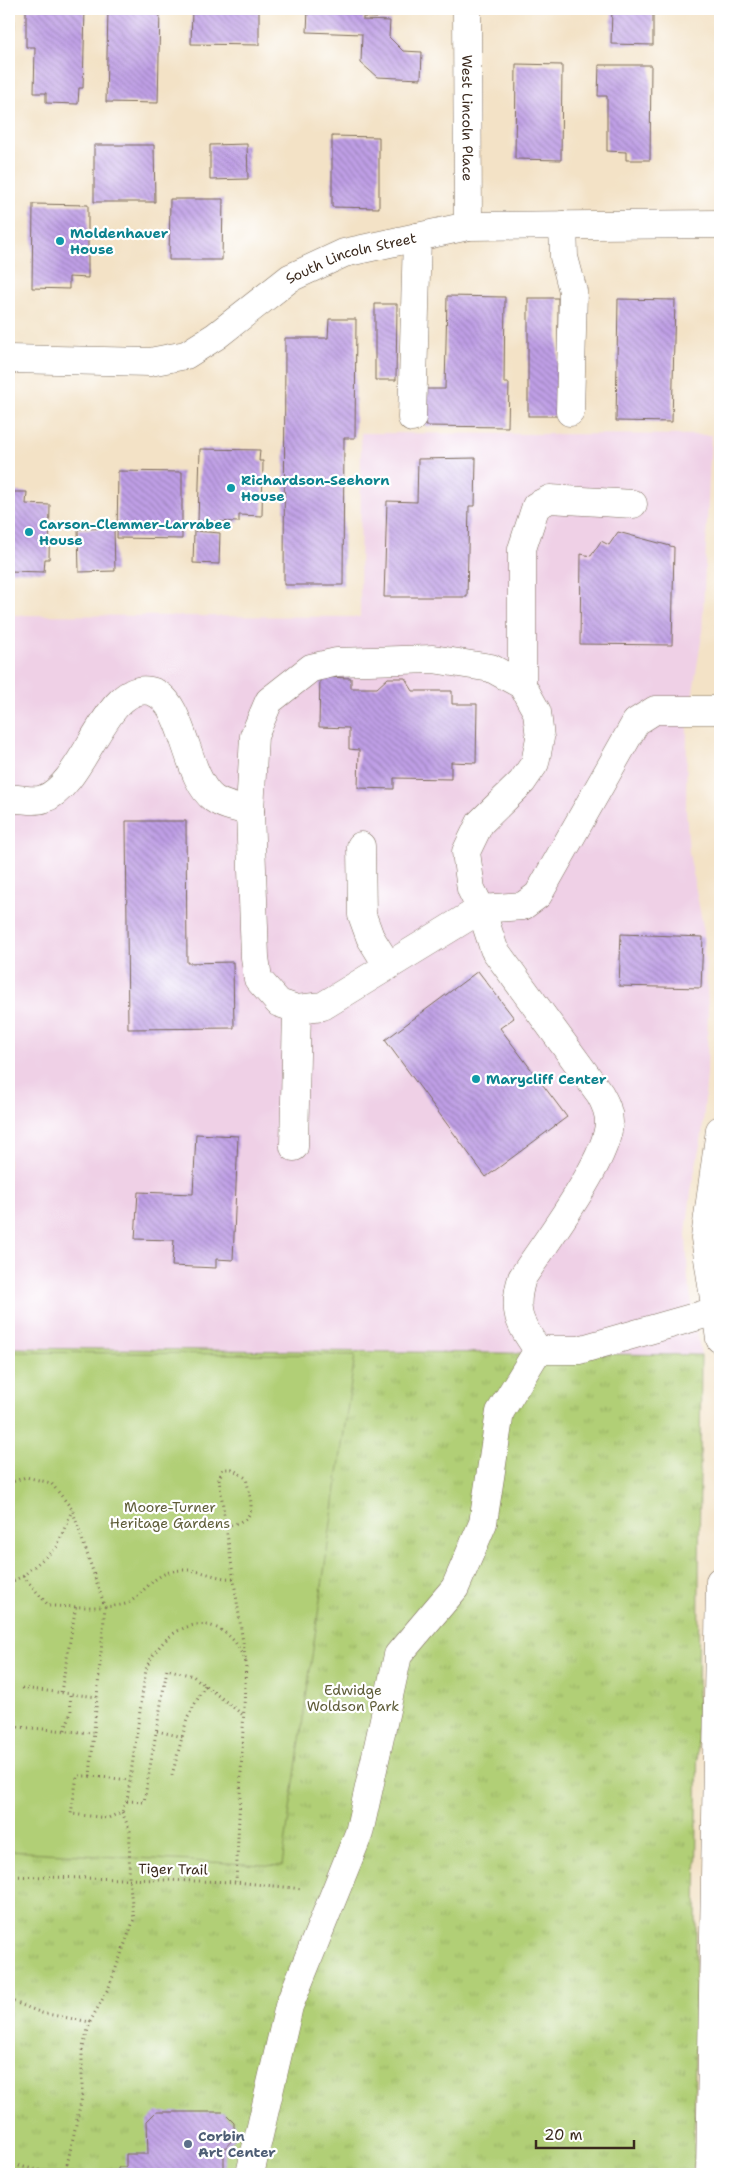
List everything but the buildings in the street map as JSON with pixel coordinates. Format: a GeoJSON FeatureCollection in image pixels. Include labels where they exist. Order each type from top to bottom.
{"type":"FeatureCollection","features":[{"type":"Feature","properties":{"kind":"street","name":"West Lincoln Place"},"geometry":{"type":"LineString","coordinates":[[467,9],[468,226]]}},
{"type":"Feature","properties":{"kind":"street","name":"South Lincoln Street"},"geometry":{"type":"LineString","coordinates":[[9,358],[150,362],[186,355],[216,336],[290,278],[344,253],[468,226],[720,224]]}},
{"type":"Feature","properties":{"kind":"street"},"geometry":{"type":"LineString","coordinates":[[563,225],[564,257],[573,291],[570,412]]}},
{"type":"Feature","properties":{"kind":"street"},"geometry":{"type":"LineString","coordinates":[[412,418],[417,237]]}},
{"type":"Feature","properties":{"kind":"street"},"geometry":{"type":"LineString","coordinates":[[538,1350],[522,1326],[516,1298],[522,1278],[596,1164],[606,1140],[609,1123],[608,1108],[494,949],[481,909],[472,889],[466,852],[480,823],[522,782],[535,763],[540,738],[537,712],[522,685],[522,548],[536,506],[550,499],[633,504]]}},
{"type":"Feature","properties":{"kind":"street"},"geometry":{"type":"LineString","coordinates":[[522,685],[491,668],[433,659],[337,662],[311,668],[269,701],[254,736],[250,811],[255,957],[258,978],[279,1003],[297,1009],[323,1006],[481,909],[523,906],[538,895],[636,722],[655,710],[720,710]]}},
{"type":"Feature","properties":{"kind":"street"},"geometry":{"type":"LineString","coordinates":[[9,798],[42,799],[57,789],[71,775],[119,700],[133,691],[150,691],[162,696],[173,713],[202,786],[214,798],[230,807],[250,811]]}},
{"type":"Feature","properties":{"kind":"street"},"geometry":{"type":"LineString","coordinates":[[361,846],[362,915],[370,937],[388,966]]}},
{"type":"Feature","properties":{"kind":"street"},"geometry":{"type":"LineString","coordinates":[[294,1147],[297,1009]]}},
{"type":"Feature","properties":{"kind":"street"},"geometry":{"type":"LineString","coordinates":[[720,1130],[716,1185],[705,1238],[720,1339]]}},
{"type":"Feature","properties":{"kind":"street"},"geometry":{"type":"LineString","coordinates":[[538,1350],[579,1350],[716,1311]]}},
{"type":"Feature","properties":{"kind":"street"},"geometry":{"type":"LineString","coordinates":[[250,2174],[289,2006],[358,1833],[398,1655],[456,1588],[483,1523],[500,1412],[538,1350]]}},
{"type":"Feature","properties":{"kind":"street"},"geometry":{"type":"LineString","coordinates":[[710,2174],[720,1679],[720,1581]]}},
{"type":"Feature","properties":{"kind":"path"},"geometry":{"type":"LineString","coordinates":[[226,1526],[244,1522],[249,1515],[251,1502],[246,1478],[232,1469],[224,1469],[219,1479],[246,1663],[236,1882]]}},
{"type":"Feature","properties":{"kind":"path"},"geometry":{"type":"LineString","coordinates":[[9,1483],[26,1478],[52,1483],[72,1509],[105,1607],[90,1776]]}},
{"type":"Feature","properties":{"kind":"path"},"geometry":{"type":"LineString","coordinates":[[9,1583],[23,1576],[57,1546],[72,1509]]}},
{"type":"Feature","properties":{"kind":"path"},"geometry":{"type":"LineString","coordinates":[[23,1576],[49,1606],[105,1607],[128,1603],[160,1574],[174,1570],[191,1569],[234,1578]]}},
{"type":"Feature","properties":{"kind":"path"},"geometry":{"type":"LineString","coordinates":[[61,1692],[76,1606]]}},
{"type":"Feature","properties":{"kind":"path"},"geometry":{"type":"LineString","coordinates":[[130,1780],[77,1776],[71,1814],[108,1818],[122,1812],[127,1801],[146,1669],[152,1654],[162,1641],[176,1630],[192,1625],[210,1626],[235,1642],[246,1663]]}},
{"type":"Feature","properties":{"kind":"path"},"geometry":{"type":"LineString","coordinates":[[127,1801],[144,1802],[167,1669],[193,1676],[243,1715]]}},
{"type":"Feature","properties":{"kind":"path"},"geometry":{"type":"LineString","coordinates":[[172,1775],[187,1719],[204,1685]]}},
{"type":"Feature","properties":{"kind":"path"},"geometry":{"type":"LineString","coordinates":[[22,1688],[96,1697]]}},
{"type":"Feature","properties":{"kind":"path"},"geometry":{"type":"LineString","coordinates":[[64,1730],[71,1712],[70,1694]]}},
{"type":"Feature","properties":{"kind":"path"},"geometry":{"type":"LineString","coordinates":[[18,1727],[93,1733]]}},
{"type":"Feature","properties":{"kind":"path"},"geometry":{"type":"LineString","coordinates":[[157,1731],[182,1736]]}},
{"type":"Feature","properties":{"kind":"path"},"geometry":{"type":"LineString","coordinates":[[65,2174],[82,2097],[82,2051],[90,2022],[109,1987],[134,1920],[129,1880],[130,1831],[122,1812]]}},
{"type":"Feature","properties":{"kind":"path","name":"Tiger Trail"},"geometry":{"type":"LineString","coordinates":[[9,1876],[236,1882],[335,1892]]}},
{"type":"Feature","properties":{"kind":"path"},"geometry":{"type":"LineString","coordinates":[[9,2000],[42,2013],[90,2022]]}},
{"type":"Feature","properties":{"kind":"path"},"geometry":{"type":"LineString","coordinates":[[9,2164],[57,2174]]}},
{"type":"Feature","properties":{"kind":"shaded area"},"geometry":{"type":"Polygon","coordinates":[[[361,433],[711,435],[702,635],[687,730],[686,809],[689,853],[704,932],[708,1008],[707,1073],[702,1136],[692,1184],[686,1234],[688,1280],[701,1355],[9,1348],[9,615],[360,617],[361,433]]]}},
{"type":"Feature","properties":{"kind":"green space","name":"Edwidge Woldson Park"},"geometry":{"type":"Polygon","coordinates":[[[9,1348],[701,1355],[694,2166],[689,2174],[9,2174],[9,1348]]]}},
{"type":"Feature","properties":{"kind":"green space","name":"Moore-Turner Heritage Gardens"},"geometry":{"type":"Polygon","coordinates":[[[9,1352],[355,1355],[282,1866],[9,1851],[9,1352]]]}},
{"type":"Feature","properties":{"kind":"place","name":"Moldenhauer House"},"geometry":{"type":"Point","coordinates":[60,241]}},
{"type":"Feature","properties":{"kind":"place","name":"Richardson-Seehorn House"},"geometry":{"type":"Point","coordinates":[231,488]}},
{"type":"Feature","properties":{"kind":"place","name":"Carson-Clemmer-Larrabee House"},"geometry":{"type":"Point","coordinates":[29,532]}},
{"type":"Feature","properties":{"kind":"place","name":"Marycliff Center"},"geometry":{"type":"Point","coordinates":[476,1079]}},
{"type":"Feature","properties":{"kind":"place","name":"Corbin Art Center"},"geometry":{"type":"Point","coordinates":[188,2144]}}]}
